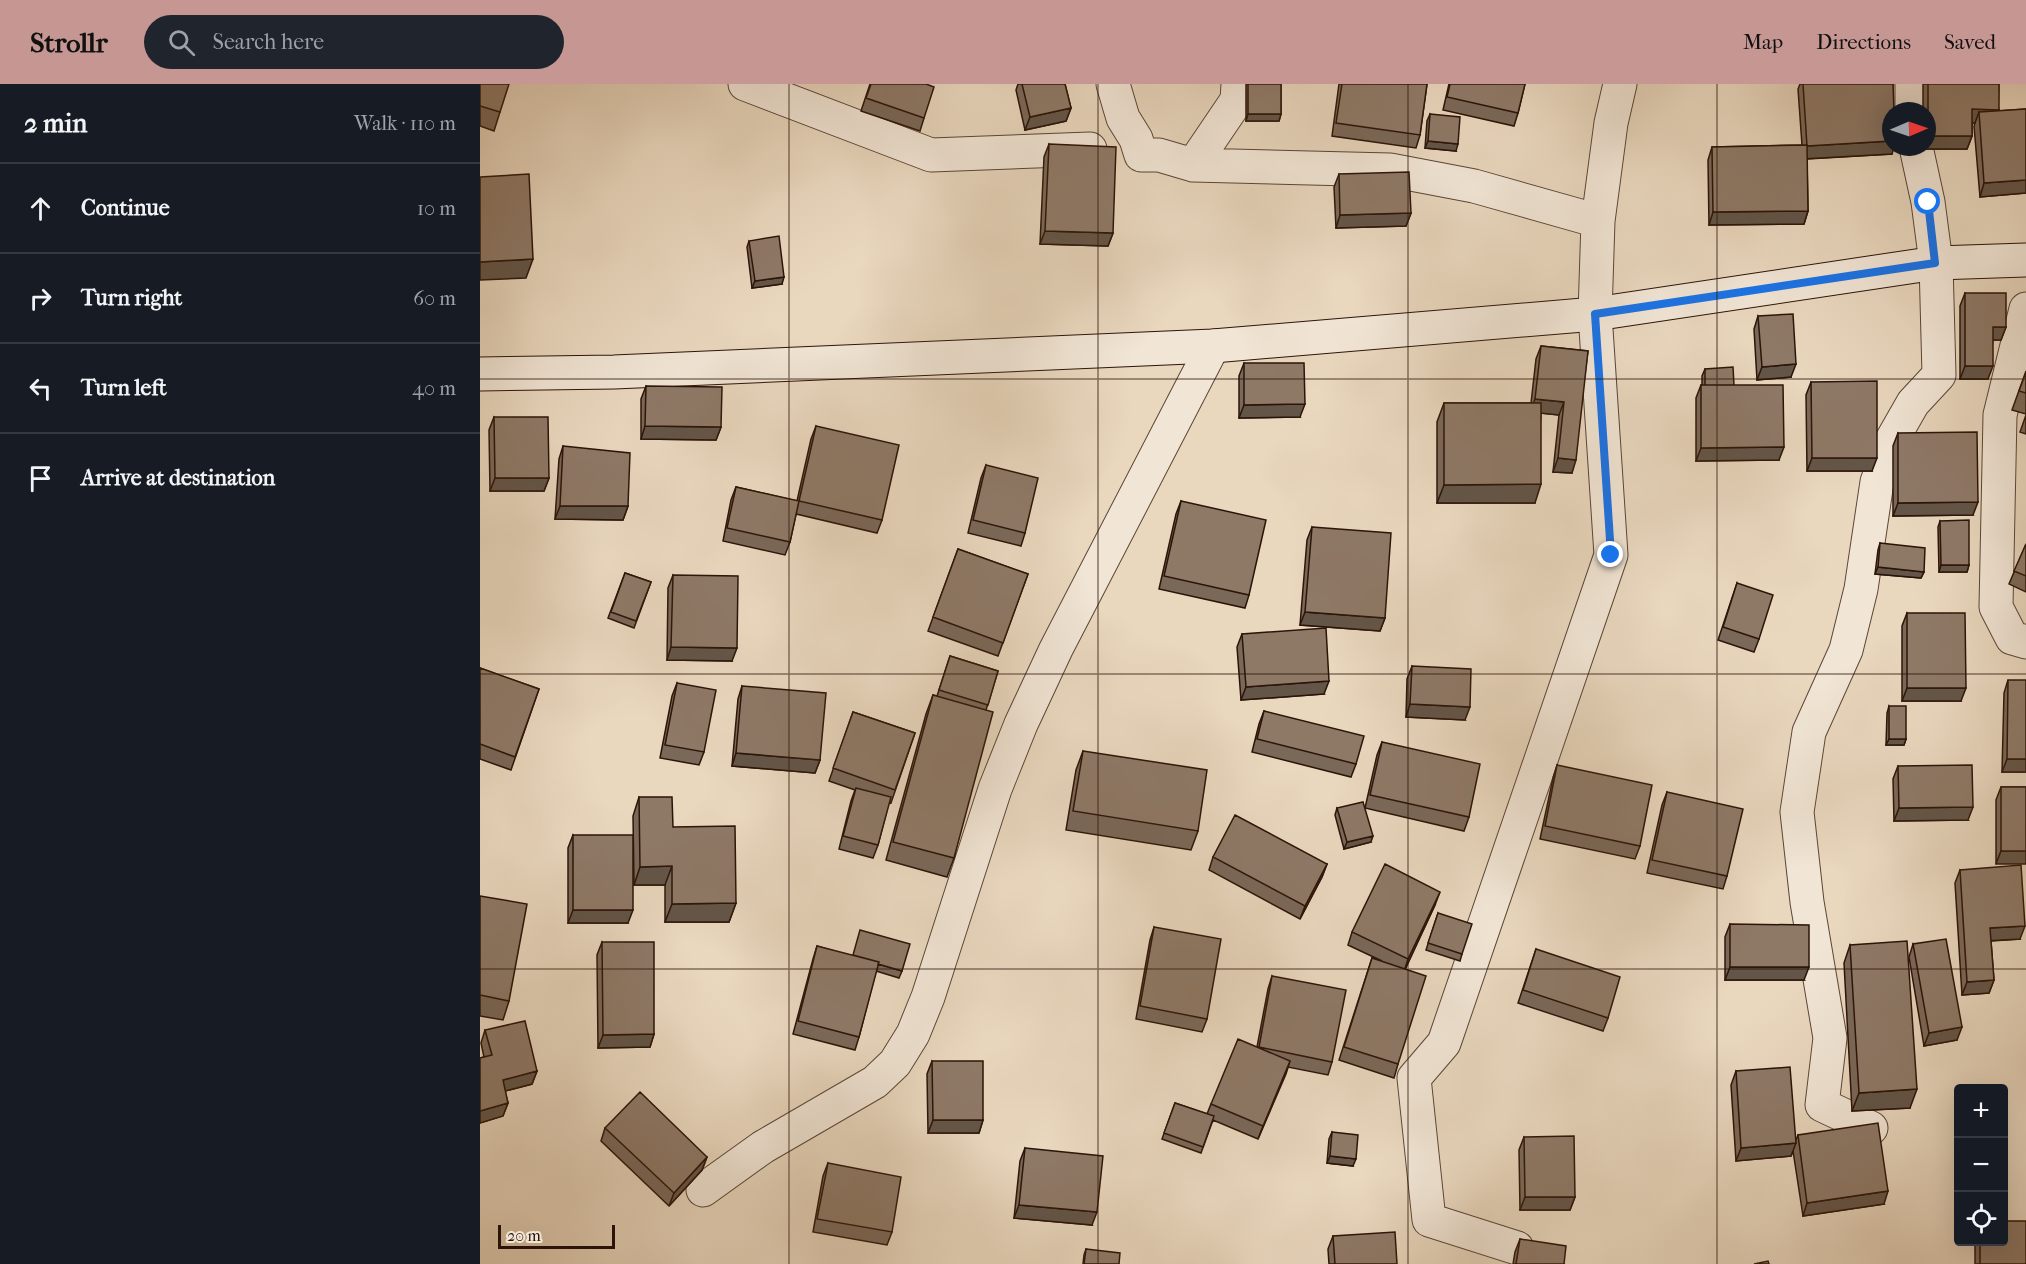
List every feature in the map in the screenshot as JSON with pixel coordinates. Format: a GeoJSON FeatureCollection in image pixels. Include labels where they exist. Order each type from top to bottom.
{"type":"FeatureCollection","features":[{"type":"Feature","properties":{"kind":"street"},"geometry":{"type":"LineString","coordinates":[[745,84],[932,156],[1088,149],[1159,155],[1193,165],[1390,170],[1474,186],[1598,221]]}},
{"type":"Feature","properties":{"kind":"street"},"geometry":{"type":"LineString","coordinates":[[1113,84],[1123,118],[1136,139],[1141,155]]}},
{"type":"Feature","properties":{"kind":"street"},"geometry":{"type":"LineString","coordinates":[[1193,165],[1237,100],[1238,84]]}},
{"type":"Feature","properties":{"kind":"street"},"geometry":{"type":"LineString","coordinates":[[1517,1248],[1429,1220],[1414,1078],[1444,1043],[1611,555],[1595,314],[1598,221],[1611,123],[1620,84]]}},
{"type":"Feature","properties":{"kind":"street"},"geometry":{"type":"LineString","coordinates":[[1912,84],[1912,102]]}},
{"type":"Feature","properties":{"kind":"street"},"geometry":{"type":"LineString","coordinates":[[1871,1128],[1822,1105],[1830,1038],[1807,902],[1797,812],[1809,732],[1846,650],[1861,589],[1876,482],[1893,438],[1913,403],[1939,375],[1935,263],[1928,202],[1918,156]]}},
{"type":"Feature","properties":{"kind":"street"},"geometry":{"type":"LineString","coordinates":[[480,374],[626,372],[1213,346],[1595,314],[1935,263],[2026,260]]}},
{"type":"Feature","properties":{"kind":"street"},"geometry":{"type":"LineString","coordinates":[[2026,309],[2000,415],[1996,607],[2012,638],[2026,642]]}},
{"type":"Feature","properties":{"kind":"street"},"geometry":{"type":"LineString","coordinates":[[703,1190],[763,1148],[875,1082],[895,1063],[913,1034],[928,997],[995,789],[1021,724],[1056,649],[1213,346]]}},
{"type":"Feature","properties":{"kind":"building"},"geometry":{"type":"Polygon","coordinates":[[[480,84],[509,84],[500,112],[480,106],[480,84]]]}},
{"type":"Feature","properties":{"kind":"building"},"geometry":{"type":"Polygon","coordinates":[[[871,84],[926,84],[934,87],[924,118],[866,98],[871,84]]]}},
{"type":"Feature","properties":{"kind":"building"},"geometry":{"type":"Polygon","coordinates":[[[1022,84],[1065,84],[1071,108],[1030,117],[1022,84]]]}},
{"type":"Feature","properties":{"kind":"building"},"geometry":{"type":"Polygon","coordinates":[[[1248,84],[1281,84],[1281,114],[1248,114],[1248,84]]]}},
{"type":"Feature","properties":{"kind":"building"},"geometry":{"type":"Polygon","coordinates":[[[1342,84],[1427,84],[1420,135],[1336,123],[1342,84]]]}},
{"type":"Feature","properties":{"kind":"building"},"geometry":{"type":"Polygon","coordinates":[[[1450,84],[1525,84],[1518,113],[1447,97],[1450,84]]]}},
{"type":"Feature","properties":{"kind":"building"},"geometry":{"type":"Polygon","coordinates":[[[1803,84],[1893,84],[1894,102],[1882,102],[1882,142],[1807,146],[1803,84]]]}},
{"type":"Feature","properties":{"kind":"building"},"geometry":{"type":"Polygon","coordinates":[[[1928,84],[1999,84],[1999,110],[1972,109],[1972,136],[1936,136],[1936,102],[1928,102],[1928,84]]]}},
{"type":"Feature","properties":{"kind":"building"},"geometry":{"type":"Polygon","coordinates":[[[2026,109],[2026,180],[1984,183],[1979,112],[2026,109]]]}},
{"type":"Feature","properties":{"kind":"building"},"geometry":{"type":"Polygon","coordinates":[[[1430,114],[1460,117],[1458,144],[1428,141],[1430,114]]]}},
{"type":"Feature","properties":{"kind":"building"},"geometry":{"type":"Polygon","coordinates":[[[1049,144],[1116,147],[1113,233],[1045,231],[1049,144]]]}},
{"type":"Feature","properties":{"kind":"building"},"geometry":{"type":"Polygon","coordinates":[[[1807,145],[1808,211],[1713,212],[1712,147],[1807,145]]]}},
{"type":"Feature","properties":{"kind":"building"},"geometry":{"type":"Polygon","coordinates":[[[1409,172],[1411,213],[1340,215],[1339,174],[1409,172]]]}},
{"type":"Feature","properties":{"kind":"building"},"geometry":{"type":"Polygon","coordinates":[[[529,174],[533,259],[480,262],[480,177],[529,174]]]}},
{"type":"Feature","properties":{"kind":"building"},"geometry":{"type":"Polygon","coordinates":[[[779,236],[784,277],[755,281],[749,241],[779,236]]]}},
{"type":"Feature","properties":{"kind":"building"},"geometry":{"type":"Polygon","coordinates":[[[1965,293],[2006,293],[2006,327],[1993,327],[1993,366],[1965,366],[1965,293]]]}},
{"type":"Feature","properties":{"kind":"building"},"geometry":{"type":"Polygon","coordinates":[[[1793,314],[1796,364],[1762,367],[1758,316],[1793,314]]]}},
{"type":"Feature","properties":{"kind":"building"},"geometry":{"type":"Polygon","coordinates":[[[1541,346],[1588,351],[1576,460],[1558,458],[1564,402],[1535,399],[1541,346]]]}},
{"type":"Feature","properties":{"kind":"building"},"geometry":{"type":"Polygon","coordinates":[[[1244,363],[1304,363],[1305,404],[1244,405],[1244,363]]]}},
{"type":"Feature","properties":{"kind":"building"},"geometry":{"type":"Polygon","coordinates":[[[1733,367],[1734,385],[1705,385],[1705,369],[1733,367]]]}},
{"type":"Feature","properties":{"kind":"building"},"geometry":{"type":"Polygon","coordinates":[[[2026,372],[2026,393],[2019,391],[2026,372]]]}},
{"type":"Feature","properties":{"kind":"building"},"geometry":{"type":"Polygon","coordinates":[[[1877,381],[1877,458],[1812,458],[1811,382],[1877,381]]]}},
{"type":"Feature","properties":{"kind":"building"},"geometry":{"type":"Polygon","coordinates":[[[1701,385],[1783,385],[1784,447],[1701,448],[1701,385]]]}},
{"type":"Feature","properties":{"kind":"building"},"geometry":{"type":"Polygon","coordinates":[[[646,386],[722,387],[721,427],[645,426],[646,386]]]}},
{"type":"Feature","properties":{"kind":"building"},"geometry":{"type":"Polygon","coordinates":[[[1444,403],[1541,403],[1541,484],[1444,485],[1444,403]]]}},
{"type":"Feature","properties":{"kind":"building"},"geometry":{"type":"Polygon","coordinates":[[[494,417],[548,417],[549,478],[495,478],[494,417]]]}},
{"type":"Feature","properties":{"kind":"building"},"geometry":{"type":"Polygon","coordinates":[[[816,426],[899,445],[882,520],[799,501],[816,426]]]}},
{"type":"Feature","properties":{"kind":"building"},"geometry":{"type":"Polygon","coordinates":[[[1977,432],[1978,502],[1898,503],[1898,433],[1977,432]]]}},
{"type":"Feature","properties":{"kind":"building"},"geometry":{"type":"Polygon","coordinates":[[[563,446],[630,453],[628,506],[560,506],[563,446]]]}},
{"type":"Feature","properties":{"kind":"building"},"geometry":{"type":"Polygon","coordinates":[[[986,465],[1038,478],[1025,533],[973,520],[986,465]]]}},
{"type":"Feature","properties":{"kind":"building"},"geometry":{"type":"Polygon","coordinates":[[[736,487],[799,501],[790,542],[727,528],[736,487]]]}},
{"type":"Feature","properties":{"kind":"building"},"geometry":{"type":"Polygon","coordinates":[[[1181,501],[1266,520],[1249,595],[1164,576],[1181,501]]]}},
{"type":"Feature","properties":{"kind":"building"},"geometry":{"type":"Polygon","coordinates":[[[1969,520],[1969,565],[1941,565],[1940,521],[1969,520]]]}},
{"type":"Feature","properties":{"kind":"building"},"geometry":{"type":"Polygon","coordinates":[[[1312,527],[1391,533],[1385,618],[1305,612],[1312,527]]]}},
{"type":"Feature","properties":{"kind":"building"},"geometry":{"type":"Polygon","coordinates":[[[1880,543],[1925,548],[1924,572],[1878,567],[1880,543]]]}},
{"type":"Feature","properties":{"kind":"building"},"geometry":{"type":"Polygon","coordinates":[[[2026,544],[2026,576],[2014,571],[2026,544]]]}},
{"type":"Feature","properties":{"kind":"building"},"geometry":{"type":"Polygon","coordinates":[[[958,549],[1028,574],[1003,643],[933,617],[958,549]]]}},
{"type":"Feature","properties":{"kind":"building"},"geometry":{"type":"Polygon","coordinates":[[[625,573],[651,582],[636,621],[611,612],[625,573]]]}},
{"type":"Feature","properties":{"kind":"building"},"geometry":{"type":"Polygon","coordinates":[[[673,575],[738,576],[737,648],[671,647],[673,575]]]}},
{"type":"Feature","properties":{"kind":"building"},"geometry":{"type":"Polygon","coordinates":[[[1737,583],[1773,595],[1759,639],[1723,627],[1737,583]]]}},
{"type":"Feature","properties":{"kind":"building"},"geometry":{"type":"Polygon","coordinates":[[[1907,613],[1965,613],[1966,688],[1907,688],[1907,613]]]}},
{"type":"Feature","properties":{"kind":"building"},"geometry":{"type":"Polygon","coordinates":[[[1326,628],[1329,681],[1246,687],[1242,634],[1326,628]]]}},
{"type":"Feature","properties":{"kind":"building"},"geometry":{"type":"Polygon","coordinates":[[[950,656],[998,671],[988,705],[939,690],[950,656]]]}},
{"type":"Feature","properties":{"kind":"building"},"geometry":{"type":"Polygon","coordinates":[[[1412,666],[1471,669],[1470,707],[1410,704],[1412,666]]]}},
{"type":"Feature","properties":{"kind":"building"},"geometry":{"type":"Polygon","coordinates":[[[480,668],[539,689],[515,757],[480,744],[480,668]]]}},
{"type":"Feature","properties":{"kind":"building"},"geometry":{"type":"Polygon","coordinates":[[[2008,680],[2026,680],[2026,759],[2007,759],[2008,680]]]}},
{"type":"Feature","properties":{"kind":"building"},"geometry":{"type":"Polygon","coordinates":[[[677,683],[716,690],[704,752],[665,745],[677,683]]]}},
{"type":"Feature","properties":{"kind":"building"},"geometry":{"type":"Polygon","coordinates":[[[742,686],[826,693],[820,760],[736,753],[742,686]]]}},
{"type":"Feature","properties":{"kind":"building"},"geometry":{"type":"Polygon","coordinates":[[[933,695],[993,712],[954,858],[893,842],[933,695]]]}},
{"type":"Feature","properties":{"kind":"building"},"geometry":{"type":"Polygon","coordinates":[[[1889,706],[1906,706],[1906,739],[1889,739],[1889,706]]]}},
{"type":"Feature","properties":{"kind":"building"},"geometry":{"type":"Polygon","coordinates":[[[1264,711],[1364,736],[1356,764],[1257,739],[1264,711]]]}},
{"type":"Feature","properties":{"kind":"building"},"geometry":{"type":"Polygon","coordinates":[[[853,712],[915,733],[895,790],[833,768],[853,712]]]}},
{"type":"Feature","properties":{"kind":"building"},"geometry":{"type":"Polygon","coordinates":[[[1382,742],[1480,764],[1469,817],[1370,795],[1382,742]]]}},
{"type":"Feature","properties":{"kind":"building"},"geometry":{"type":"Polygon","coordinates":[[[1083,751],[1207,770],[1198,831],[1073,811],[1083,751]]]}},
{"type":"Feature","properties":{"kind":"building"},"geometry":{"type":"Polygon","coordinates":[[[1557,765],[1652,785],[1640,846],[1545,826],[1557,765]]]}},
{"type":"Feature","properties":{"kind":"building"},"geometry":{"type":"Polygon","coordinates":[[[1972,765],[1973,807],[1899,808],[1898,766],[1972,765]]]}},
{"type":"Feature","properties":{"kind":"building"},"geometry":{"type":"Polygon","coordinates":[[[2001,787],[2026,787],[2026,851],[2001,851],[2001,787]]]}},
{"type":"Feature","properties":{"kind":"building"},"geometry":{"type":"Polygon","coordinates":[[[856,788],[891,797],[878,845],[843,836],[856,788]]]}},
{"type":"Feature","properties":{"kind":"building"},"geometry":{"type":"Polygon","coordinates":[[[1667,792],[1743,809],[1727,876],[1652,860],[1667,792]]]}},
{"type":"Feature","properties":{"kind":"building"},"geometry":{"type":"Polygon","coordinates":[[[639,797],[672,797],[673,827],[735,826],[736,903],[672,904],[672,866],[640,867],[639,797]]]}},
{"type":"Feature","properties":{"kind":"building"},"geometry":{"type":"Polygon","coordinates":[[[1363,802],[1373,836],[1347,842],[1337,808],[1363,802]]]}},
{"type":"Feature","properties":{"kind":"building"},"geometry":{"type":"Polygon","coordinates":[[[1235,815],[1327,864],[1305,906],[1213,857],[1235,815]]]}},
{"type":"Feature","properties":{"kind":"building"},"geometry":{"type":"Polygon","coordinates":[[[573,835],[633,835],[633,910],[573,910],[573,835]]]}},
{"type":"Feature","properties":{"kind":"building"},"geometry":{"type":"Polygon","coordinates":[[[1385,864],[1440,892],[1408,959],[1352,932],[1385,864]]]}},
{"type":"Feature","properties":{"kind":"building"},"geometry":{"type":"Polygon","coordinates":[[[2021,865],[2025,926],[1990,928],[1994,980],[1967,982],[1960,870],[2021,865]]]}},
{"type":"Feature","properties":{"kind":"building"},"geometry":{"type":"Polygon","coordinates":[[[480,896],[527,904],[509,1001],[480,995],[480,896]]]}},
{"type":"Feature","properties":{"kind":"building"},"geometry":{"type":"Polygon","coordinates":[[[1438,913],[1472,924],[1462,954],[1428,943],[1438,913]]]}},
{"type":"Feature","properties":{"kind":"building"},"geometry":{"type":"Polygon","coordinates":[[[1730,924],[1809,925],[1809,967],[1730,967],[1730,924]]]}},
{"type":"Feature","properties":{"kind":"building"},"geometry":{"type":"Polygon","coordinates":[[[1154,927],[1221,939],[1207,1019],[1140,1006],[1154,927]]]}},
{"type":"Feature","properties":{"kind":"building"},"geometry":{"type":"Polygon","coordinates":[[[860,930],[910,944],[902,971],[853,955],[860,930]]]}},
{"type":"Feature","properties":{"kind":"building"},"geometry":{"type":"Polygon","coordinates":[[[1946,939],[1962,1027],[1929,1033],[1913,944],[1946,939]]]}},
{"type":"Feature","properties":{"kind":"building"},"geometry":{"type":"Polygon","coordinates":[[[1907,941],[1917,1089],[1859,1093],[1850,945],[1907,941]]]}},
{"type":"Feature","properties":{"kind":"building"},"geometry":{"type":"Polygon","coordinates":[[[602,942],[654,942],[654,1034],[603,1035],[602,942]]]}},
{"type":"Feature","properties":{"kind":"building"},"geometry":{"type":"Polygon","coordinates":[[[817,946],[879,962],[859,1037],[798,1021],[817,946]]]}},
{"type":"Feature","properties":{"kind":"building"},"geometry":{"type":"Polygon","coordinates":[[[1536,949],[1620,977],[1608,1018],[1523,990],[1536,949]]]}},
{"type":"Feature","properties":{"kind":"building"},"geometry":{"type":"Polygon","coordinates":[[[1372,958],[1426,976],[1398,1064],[1344,1047],[1372,958]]]}},
{"type":"Feature","properties":{"kind":"building"},"geometry":{"type":"Polygon","coordinates":[[[1272,976],[1346,990],[1332,1062],[1259,1047],[1272,976]]]}},
{"type":"Feature","properties":{"kind":"building"},"geometry":{"type":"Polygon","coordinates":[[[525,1021],[537,1071],[503,1080],[508,1103],[480,1111],[480,1058],[492,1055],[485,1030],[525,1021]]]}},
{"type":"Feature","properties":{"kind":"building"},"geometry":{"type":"Polygon","coordinates":[[[1238,1039],[1290,1061],[1263,1126],[1211,1104],[1238,1039]]]}},
{"type":"Feature","properties":{"kind":"building"},"geometry":{"type":"Polygon","coordinates":[[[932,1061],[983,1061],[983,1120],[933,1120],[932,1061]]]}},
{"type":"Feature","properties":{"kind":"building"},"geometry":{"type":"Polygon","coordinates":[[[1790,1067],[1796,1143],[1741,1148],[1736,1071],[1790,1067]]]}},
{"type":"Feature","properties":{"kind":"building"},"geometry":{"type":"Polygon","coordinates":[[[640,1092],[707,1157],[674,1193],[605,1128],[640,1092]]]}},
{"type":"Feature","properties":{"kind":"building"},"geometry":{"type":"Polygon","coordinates":[[[1175,1103],[1214,1116],[1203,1147],[1164,1133],[1175,1103]]]}},
{"type":"Feature","properties":{"kind":"building"},"geometry":{"type":"Polygon","coordinates":[[[1878,1123],[1888,1191],[1807,1203],[1798,1135],[1878,1123]]]}},
{"type":"Feature","properties":{"kind":"building"},"geometry":{"type":"Polygon","coordinates":[[[1332,1132],[1358,1135],[1356,1159],[1330,1156],[1332,1132]]]}},
{"type":"Feature","properties":{"kind":"building"},"geometry":{"type":"Polygon","coordinates":[[[1574,1136],[1575,1197],[1525,1197],[1524,1137],[1574,1136]]]}},
{"type":"Feature","properties":{"kind":"building"},"geometry":{"type":"Polygon","coordinates":[[[1025,1148],[1103,1156],[1097,1212],[1019,1205],[1025,1148]]]}},
{"type":"Feature","properties":{"kind":"building"},"geometry":{"type":"Polygon","coordinates":[[[828,1163],[901,1177],[892,1232],[817,1219],[828,1163]]]}},
{"type":"Feature","properties":{"kind":"building"},"geometry":{"type":"Polygon","coordinates":[[[2008,1221],[2026,1221],[2026,1264],[1980,1264],[1980,1246],[2008,1246],[2008,1221]]]}},
{"type":"Feature","properties":{"kind":"building"},"geometry":{"type":"Polygon","coordinates":[[[1395,1232],[1397,1264],[1335,1264],[1333,1236],[1395,1232]]]}},
{"type":"Feature","properties":{"kind":"building"},"geometry":{"type":"Polygon","coordinates":[[[1520,1239],[1566,1246],[1564,1264],[1516,1264],[1520,1239]]]}},
{"type":"Feature","properties":{"kind":"building"},"geometry":{"type":"Polygon","coordinates":[[[1086,1249],[1120,1253],[1119,1264],[1084,1264],[1086,1249]]]}},
{"type":"Feature","properties":{"kind":"route"},"geometry":{"type":"LineString","coordinates":[[1611,555],[1595,314],[1935,263],[1928,202]]}}]}
